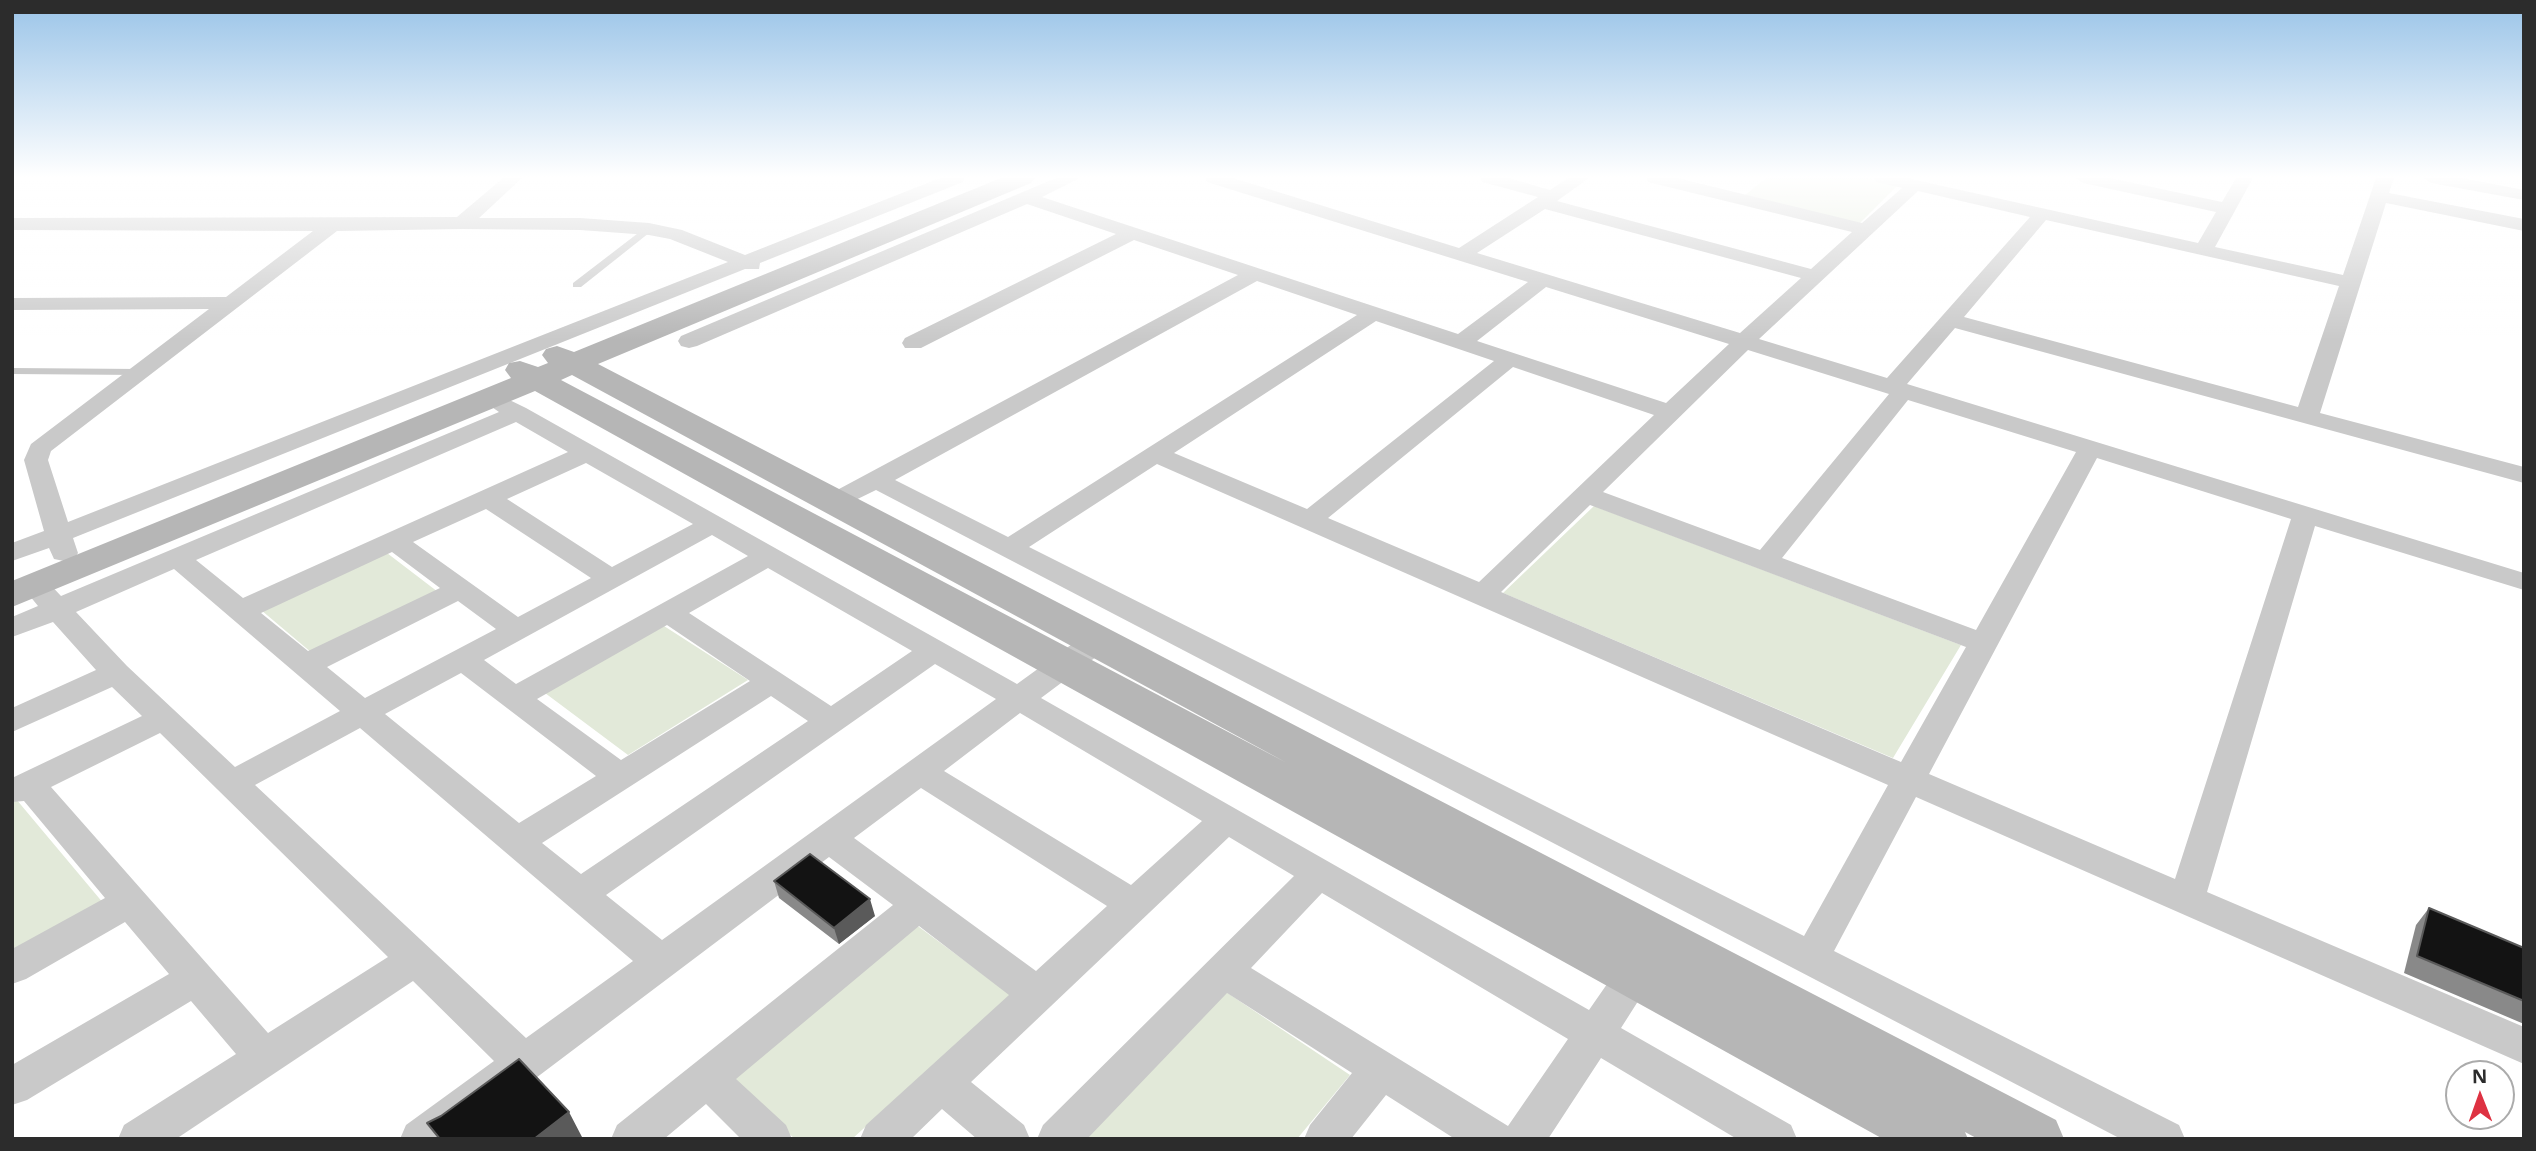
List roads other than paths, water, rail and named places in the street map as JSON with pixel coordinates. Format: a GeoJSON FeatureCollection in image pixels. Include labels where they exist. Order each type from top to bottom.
{"type":"FeatureCollection","features":[{"type":"Feature","properties":{"kind":"street"},"geometry":{"type":"LineString","coordinates":[[61,544],[36,460],[40,449],[323,232]]}},
{"type":"Feature","properties":{"kind":"street"},"geometry":{"type":"LineString","coordinates":[[663,232],[754,266]]}},
{"type":"Feature","properties":{"kind":"street"},"geometry":{"type":"LineString","coordinates":[[12,628],[29,591],[61,544],[754,266],[833,232]]}},
{"type":"Feature","properties":{"kind":"street"},"geometry":{"type":"LineString","coordinates":[[29,591],[177,558],[754,266],[848,232]]}},
{"type":"Feature","properties":{"kind":"street"},"geometry":{"type":"LineString","coordinates":[[29,591],[533,380],[913,232]]}},
{"type":"Feature","properties":{"kind":"street"},"geometry":{"type":"LineString","coordinates":[[689,341],[929,232]]}},
{"type":"Feature","properties":{"kind":"street"},"geometry":{"type":"LineString","coordinates":[[1130,232],[1670,412]]}},
{"type":"Feature","properties":{"kind":"street"},"geometry":{"type":"LineString","coordinates":[[1386,232],[2524,582]]}},
{"type":"Feature","properties":{"kind":"street"},"geometry":{"type":"LineString","coordinates":[[1461,255],[1497,232]]}},
{"type":"Feature","properties":{"kind":"street"},"geometry":{"type":"LineString","coordinates":[[1661,232],[1815,276]]}},
{"type":"Feature","properties":{"kind":"street"},"geometry":{"type":"LineString","coordinates":[[1482,595],[1743,342],[1864,232]]}},
{"type":"Feature","properties":{"kind":"street"},"geometry":{"type":"LineString","coordinates":[[1765,561],[1950,320],[2027,232]]}},
{"type":"Feature","properties":{"kind":"street"},"geometry":{"type":"LineString","coordinates":[[2122,232],[2351,283]]}},
{"type":"Feature","properties":{"kind":"street"},"geometry":{"type":"LineString","coordinates":[[2204,250],[2215,232]]}},
{"type":"Feature","properties":{"kind":"street"},"geometry":{"type":"LineString","coordinates":[[2307,416],[2368,232]]}},
{"type":"Feature","properties":{"kind":"street"},"geometry":{"type":"LineString","coordinates":[[913,343],[1133,233]]}},
{"type":"Feature","properties":{"kind":"street"},"geometry":{"type":"LineString","coordinates":[[835,502],[1255,274]]}},
{"type":"Feature","properties":{"kind":"street"},"geometry":{"type":"LineString","coordinates":[[1462,342],[1543,280]]}},
{"type":"Feature","properties":{"kind":"street"},"geometry":{"type":"LineString","coordinates":[[12,304],[231,303]]}},
{"type":"Feature","properties":{"kind":"street"},"geometry":{"type":"LineString","coordinates":[[1009,548],[1376,312]]}},
{"type":"Feature","properties":{"kind":"street"},"geometry":{"type":"LineString","coordinates":[[1950,320],[2524,475]]}},
{"type":"Feature","properties":{"kind":"street"},"geometry":{"type":"LineString","coordinates":[[1310,520],[1511,358]]}},
{"type":"Feature","properties":{"kind":"street"},"geometry":{"type":"LineString","coordinates":[[533,380],[587,453],[1018,698],[1776,1139]]}},
{"type":"Feature","properties":{"kind":"street"},"geometry":{"type":"LineString","coordinates":[[533,380],[1080,652],[1647,957],[2035,1139]]}},
{"type":"Feature","properties":{"kind":"street"},"geometry":{"type":"LineString","coordinates":[[12,553],[61,544],[533,380],[835,502],[1080,652]]}},
{"type":"Feature","properties":{"kind":"street"},"geometry":{"type":"LineString","coordinates":[[1811,958],[2090,449]]}},
{"type":"Feature","properties":{"kind":"street"},"geometry":{"type":"LineString","coordinates":[[240,611],[587,453]]}},
{"type":"Feature","properties":{"kind":"street"},"geometry":{"type":"LineString","coordinates":[[1156,454],[2524,1046]]}},
{"type":"Feature","properties":{"kind":"street"},"geometry":{"type":"LineString","coordinates":[[876,480],[2164,1139]]}},
{"type":"Feature","properties":{"kind":"street"},"geometry":{"type":"LineString","coordinates":[[1586,494],[1983,643]]}},
{"type":"Feature","properties":{"kind":"street"},"geometry":{"type":"LineString","coordinates":[[487,498],[611,579]]}},
{"type":"Feature","properties":{"kind":"street"},"geometry":{"type":"LineString","coordinates":[[2186,900],[2305,515]]}},
{"type":"Feature","properties":{"kind":"street"},"geometry":{"type":"LineString","coordinates":[[232,783],[712,524]]}},
{"type":"Feature","properties":{"kind":"street"},"geometry":{"type":"LineString","coordinates":[[394,541],[517,630]]}},
{"type":"Feature","properties":{"kind":"street"},"geometry":{"type":"LineString","coordinates":[[514,698],[769,556]]}},
{"type":"Feature","properties":{"kind":"street"},"geometry":{"type":"LineString","coordinates":[[177,558],[661,962]]}},
{"type":"Feature","properties":{"kind":"street"},"geometry":{"type":"LineString","coordinates":[[305,665],[460,589]]}},
{"type":"Feature","properties":{"kind":"street"},"geometry":{"type":"LineString","coordinates":[[29,591],[524,1063]]}},
{"type":"Feature","properties":{"kind":"street"},"geometry":{"type":"LineString","coordinates":[[668,612],[831,721]]}},
{"type":"Feature","properties":{"kind":"street"},"geometry":{"type":"LineString","coordinates":[[579,894],[934,650]]}},
{"type":"Feature","properties":{"kind":"street"},"geometry":{"type":"LineString","coordinates":[[421,1139],[1080,652]]}},
{"type":"Feature","properties":{"kind":"street"},"geometry":{"type":"LineString","coordinates":[[462,659],[620,777]]}},
{"type":"Feature","properties":{"kind":"street"},"geometry":{"type":"LineString","coordinates":[[12,721],[116,673]]}},
{"type":"Feature","properties":{"kind":"street"},"geometry":{"type":"LineString","coordinates":[[516,842],[772,681]]}},
{"type":"Feature","properties":{"kind":"street"},"geometry":{"type":"LineString","coordinates":[[164,718],[21,788],[130,902],[264,1058]]}},
{"type":"Feature","properties":{"kind":"street"},"geometry":{"type":"LineString","coordinates":[[919,771],[1134,905]]}},
{"type":"Feature","properties":{"kind":"street"},"geometry":{"type":"LineString","coordinates":[[881,1139],[1226,819]]}},
{"type":"Feature","properties":{"kind":"street"},"geometry":{"type":"LineString","coordinates":[[829,838],[1037,994]]}},
{"type":"Feature","properties":{"kind":"street"},"geometry":{"type":"LineString","coordinates":[[1058,1139],[1319,873]]}},
{"type":"Feature","properties":{"kind":"street"},"geometry":{"type":"LineString","coordinates":[[12,968],[130,902]]}},
{"type":"Feature","properties":{"kind":"street"},"geometry":{"type":"LineString","coordinates":[[632,1139],[919,905]]}},
{"type":"Feature","properties":{"kind":"street"},"geometry":{"type":"LineString","coordinates":[[1523,1139],[1647,957]]}},
{"type":"Feature","properties":{"kind":"street"},"geometry":{"type":"LineString","coordinates":[[1647,957],[1936,1138]]}},
{"type":"Feature","properties":{"kind":"street"},"geometry":{"type":"LineString","coordinates":[[139,1139],[415,959]]}},
{"type":"Feature","properties":{"kind":"street"},"geometry":{"type":"LineString","coordinates":[[1224,971],[1492,1139]]}},
{"type":"Feature","properties":{"kind":"street"},"geometry":{"type":"LineString","coordinates":[[12,1087],[196,978]]}},
{"type":"Feature","properties":{"kind":"street"},"geometry":{"type":"LineString","coordinates":[[1325,1139],[1381,1069]]}},
{"type":"Feature","properties":{"kind":"street"},"geometry":{"type":"LineString","coordinates":[[707,1078],[771,1139]]}},
{"type":"Feature","properties":{"kind":"street"},"geometry":{"type":"LineString","coordinates":[[941,1083],[1009,1139]]}},
{"type":"Feature","properties":{"kind":"lane"},"geometry":{"type":"LineString","coordinates":[[577,285],[646,232]]}},
{"type":"Feature","properties":{"kind":"lane"},"geometry":{"type":"LineString","coordinates":[[12,371],[139,372]]}}]}
